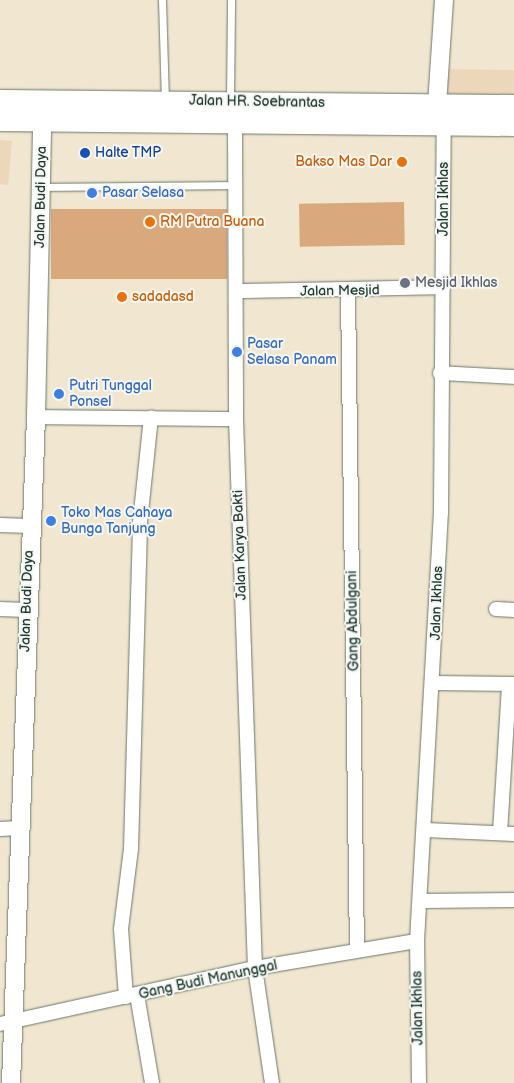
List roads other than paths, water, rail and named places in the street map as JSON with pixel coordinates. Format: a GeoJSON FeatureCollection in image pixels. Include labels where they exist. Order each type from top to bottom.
{"type":"FeatureCollection","features":[{"type":"Feature","properties":{"kind":"main road","name":"Jalan HR. Soebrantas"},"geometry":{"type":"LineString","coordinates":[[0,100],[230,101],[440,114],[514,125]]}},
{"type":"Feature","properties":{"kind":"main road","name":"Jalan HR. Soebrantas"},"geometry":{"type":"LineString","coordinates":[[0,120],[235,122],[440,114],[514,105]]}},
{"type":"Feature","properties":{"kind":"street"},"geometry":{"type":"LineString","coordinates":[[440,114],[444,0]]}},
{"type":"Feature","properties":{"kind":"street","name":"Jalan Ikhlas"},"geometry":{"type":"LineString","coordinates":[[419,1083],[417,941],[422,901],[434,683],[443,287],[440,114]]}},
{"type":"Feature","properties":{"kind":"street","name":"Jalan Budi Daya"},"geometry":{"type":"LineString","coordinates":[[11,1083],[7,1023],[20,828],[26,610],[36,417],[42,120]]}},
{"type":"Feature","properties":{"kind":"street","name":"Jalan Karya Bakti"},"geometry":{"type":"LineString","coordinates":[[235,122],[236,419],[255,968],[272,1083]]}},
{"type":"Feature","properties":{"kind":"street","name":"Jalan Mesjid"},"geometry":{"type":"LineString","coordinates":[[237,291],[348,292],[443,287]]}},
{"type":"Feature","properties":{"kind":"street","name":"Gang Abdulgani"},"geometry":{"type":"LineString","coordinates":[[348,292],[357,950]]}},
{"type":"Feature","properties":{"kind":"street"},"geometry":{"type":"LineString","coordinates":[[440,373],[514,377]]}},
{"type":"Feature","properties":{"kind":"street"},"geometry":{"type":"LineString","coordinates":[[36,417],[236,419]]}},
{"type":"Feature","properties":{"kind":"street"},"geometry":{"type":"LineString","coordinates":[[151,418],[140,522],[131,849],[121,929],[131,996],[152,1083]]}},
{"type":"Feature","properties":{"kind":"street"},"geometry":{"type":"LineString","coordinates":[[0,525],[30,526]]}},
{"type":"Feature","properties":{"kind":"street"},"geometry":{"type":"LineString","coordinates":[[0,609],[26,610]]}},
{"type":"Feature","properties":{"kind":"street"},"geometry":{"type":"LineString","coordinates":[[496,610],[514,610]]}},
{"type":"Feature","properties":{"kind":"street"},"geometry":{"type":"LineString","coordinates":[[434,683],[512,684],[500,833]]}},
{"type":"Feature","properties":{"kind":"street"},"geometry":{"type":"LineString","coordinates":[[0,830],[20,828]]}},
{"type":"Feature","properties":{"kind":"street"},"geometry":{"type":"LineString","coordinates":[[426,830],[514,834]]}},
{"type":"Feature","properties":{"kind":"street"},"geometry":{"type":"LineString","coordinates":[[422,901],[514,900]]}},
{"type":"Feature","properties":{"kind":"street","name":"Gang Budi Manunggal"},"geometry":{"type":"LineString","coordinates":[[7,1023],[255,968],[417,941]]}},
{"type":"Feature","properties":{"kind":"lane"},"geometry":{"type":"LineString","coordinates":[[162,0],[165,101]]}},
{"type":"Feature","properties":{"kind":"lane"},"geometry":{"type":"LineString","coordinates":[[230,0],[230,101]]}},
{"type":"Feature","properties":{"kind":"lane"},"geometry":{"type":"LineString","coordinates":[[42,187],[236,185]]}},
{"type":"Feature","properties":{"kind":"place","name":"Halte TMP"},"geometry":{"type":"Point","coordinates":[85,153]}},
{"type":"Feature","properties":{"kind":"place","name":"Bakso Mas Dar"},"geometry":{"type":"Point","coordinates":[402,162]}},
{"type":"Feature","properties":{"kind":"place","name":"Pasar Selasa"},"geometry":{"type":"Point","coordinates":[92,193]}},
{"type":"Feature","properties":{"kind":"place","name":"RM Putra Buana"},"geometry":{"type":"Point","coordinates":[150,222]}},
{"type":"Feature","properties":{"kind":"place","name":"Mesjid Ikhlas"},"geometry":{"type":"Point","coordinates":[405,283]}},
{"type":"Feature","properties":{"kind":"place","name":"sadadasd"},"geometry":{"type":"Point","coordinates":[122,297]}},
{"type":"Feature","properties":{"kind":"place","name":"Pasar Selasa Panam"},"geometry":{"type":"Point","coordinates":[237,352]}},
{"type":"Feature","properties":{"kind":"place","name":"Putri Tunggal Ponsel"},"geometry":{"type":"Point","coordinates":[59,394]}},
{"type":"Feature","properties":{"kind":"place","name":"Toko Mas Cahaya Bunga Tanjung"},"geometry":{"type":"Point","coordinates":[51,521]}}]}
